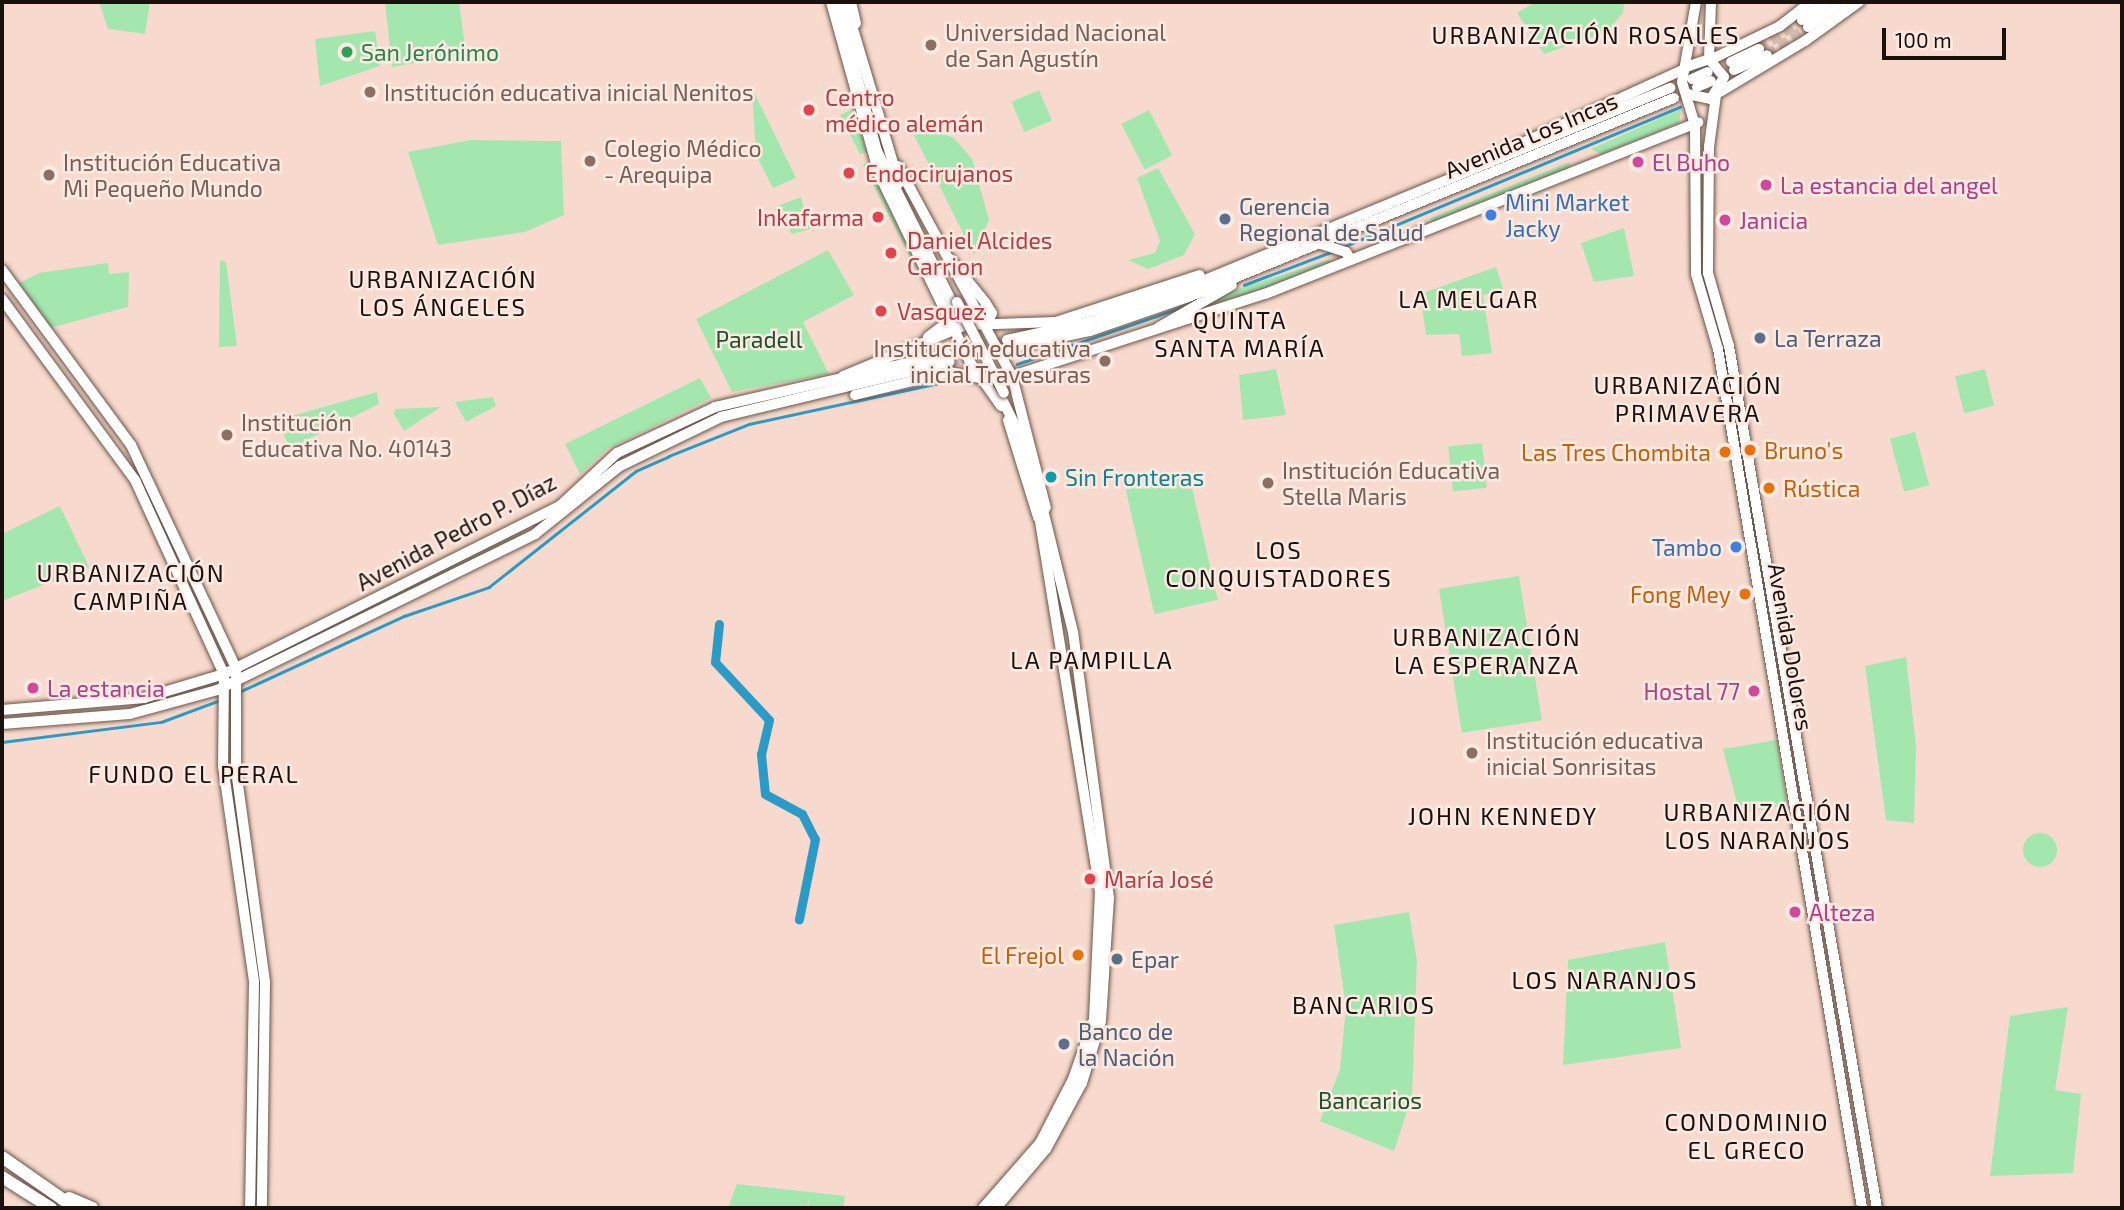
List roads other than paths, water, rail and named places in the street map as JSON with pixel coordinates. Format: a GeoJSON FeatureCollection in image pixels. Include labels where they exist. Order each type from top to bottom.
{"type":"FeatureCollection","features":[{"type":"Feature","properties":{"kind":"highway"},"geometry":{"type":"LineString","coordinates":[[2,1157],[75,1208]]}},
{"type":"Feature","properties":{"kind":"highway"},"geometry":{"type":"LineString","coordinates":[[2,1177],[50,1208]]}},
{"type":"Feature","properties":{"kind":"highway"},"geometry":{"type":"LineString","coordinates":[[59,1195],[92,1208]]}},
{"type":"Feature","properties":{"kind":"main road"},"geometry":{"type":"LineString","coordinates":[[834,2],[877,151],[952,306],[1002,394],[1042,517],[1073,632],[1109,873],[1101,1021],[1069,1114],[996,1208]]}},
{"type":"Feature","properties":{"kind":"main road"},"geometry":{"type":"LineString","coordinates":[[848,2],[889,160],[961,327],[960,340],[1005,413],[1042,517]]}},
{"type":"Feature","properties":{"kind":"main road"},"geometry":{"type":"LineString","coordinates":[[848,2],[890,146],[940,249],[987,324],[1012,376],[1063,634],[1099,872],[1094,1019],[1054,1120],[983,1208]]}},
{"type":"Feature","properties":{"kind":"main road"},"geometry":{"type":"LineString","coordinates":[[1685,68],[1696,2]]}},
{"type":"Feature","properties":{"kind":"main road"},"geometry":{"type":"LineString","coordinates":[[1710,68],[1711,2]]}},
{"type":"Feature","properties":{"kind":"main road"},"geometry":{"type":"LineString","coordinates":[[1811,2],[1780,26],[1710,68],[1692,87],[1699,100],[1718,93],[1805,41],[1858,2]]}},
{"type":"Feature","properties":{"kind":"main road"},"geometry":{"type":"LineString","coordinates":[[1827,2],[1805,23],[1843,2]]}},
{"type":"Feature","properties":{"kind":"main road"},"geometry":{"type":"LineString","coordinates":[[1733,66],[1763,52]]}},
{"type":"Feature","properties":{"kind":"main road","name":"Avenida Los Incas"},"geometry":{"type":"LineString","coordinates":[[1457,173],[1672,93],[1325,245],[1090,331],[1008,344],[1085,323],[1247,262],[1457,173],[1685,68],[1710,68]]}},
{"type":"Feature","properties":{"kind":"main road","name":"Avenida Dolores"},"geometry":{"type":"LineString","coordinates":[[1685,68],[1692,87],[1695,125],[1696,274],[1718,349],[1862,1208]]}},
{"type":"Feature","properties":{"kind":"main road"},"geometry":{"type":"LineString","coordinates":[[1710,68],[1721,70],[1718,93]]}},
{"type":"Feature","properties":{"kind":"main road","name":"Avenida Dolores"},"geometry":{"type":"LineString","coordinates":[[1718,93],[1710,112],[1709,273],[1729,346],[1877,1208]]}},
{"type":"Feature","properties":{"kind":"main road"},"geometry":{"type":"LineString","coordinates":[[803,400],[880,391],[949,372],[998,379],[1012,376],[1159,327],[1680,134],[1710,112]]}},
{"type":"Feature","properties":{"kind":"main road"},"geometry":{"type":"LineString","coordinates":[[1680,134],[1695,143]]}},
{"type":"Feature","properties":{"kind":"main road"},"geometry":{"type":"LineString","coordinates":[[1325,245],[1348,256]]}},
{"type":"Feature","properties":{"kind":"main road"},"geometry":{"type":"LineString","coordinates":[[820,384],[961,327],[1056,323],[1247,262]]}},
{"type":"Feature","properties":{"kind":"main road"},"geometry":{"type":"LineString","coordinates":[[1159,327],[1198,309],[1262,268]]}},
{"type":"Feature","properties":{"kind":"main road"},"geometry":{"type":"LineString","coordinates":[[2,270],[131,445],[236,667],[232,686],[236,770],[265,982],[262,1208]]}},
{"type":"Feature","properties":{"kind":"main road"},"geometry":{"type":"LineString","coordinates":[[2,299],[135,480],[224,674],[232,686]]}},
{"type":"Feature","properties":{"kind":"main road"},"geometry":{"type":"LineString","coordinates":[[911,348],[939,331],[952,306]]}},
{"type":"Feature","properties":{"kind":"main road"},"geometry":{"type":"LineString","coordinates":[[803,400],[948,358],[820,384]]}},
{"type":"Feature","properties":{"kind":"main road"},"geometry":{"type":"LineString","coordinates":[[998,379],[1005,362]]}},
{"type":"Feature","properties":{"kind":"main road","name":"Avenida Pedro P. Díaz"},"geometry":{"type":"LineString","coordinates":[[224,674],[533,520],[570,499],[617,453],[715,407],[820,384]]}},
{"type":"Feature","properties":{"kind":"main road","name":"Avenida Pedro P. Díaz"},"geometry":{"type":"LineString","coordinates":[[2,724],[130,714],[232,686],[539,532],[631,459],[730,413],[803,400]]}},
{"type":"Feature","properties":{"kind":"main road"},"geometry":{"type":"LineString","coordinates":[[533,520],[539,532]]}},
{"type":"Feature","properties":{"kind":"main road"},"geometry":{"type":"LineString","coordinates":[[2,710],[144,698],[224,674]]}},
{"type":"Feature","properties":{"kind":"main road"},"geometry":{"type":"LineString","coordinates":[[233,702],[223,766],[254,982],[250,1208]]}},
{"type":"Feature","properties":{"kind":"waterway"},"geometry":{"type":"LineString","coordinates":[[1343,247],[1680,107]]}},
{"type":"Feature","properties":{"kind":"waterway"},"geometry":{"type":"LineString","coordinates":[[1244,285],[1331,252]]}},
{"type":"Feature","properties":{"kind":"waterway"},"geometry":{"type":"LineString","coordinates":[[1017,364],[1185,306]]}},
{"type":"Feature","properties":{"kind":"waterway"},"geometry":{"type":"LineString","coordinates":[[239,692],[404,616],[489,587],[636,471],[669,456],[749,424],[958,379]]}},
{"type":"Feature","properties":{"kind":"waterway"},"geometry":{"type":"LineString","coordinates":[[719,624],[715,662],[769,720],[761,754],[765,794],[802,814],[815,839],[799,919]]}},
{"type":"Feature","properties":{"kind":"waterway"},"geometry":{"type":"LineString","coordinates":[[2,742],[161,722],[220,700]]}},
{"type":"Feature","properties":{"kind":"tunnel"},"geometry":{"type":"LineString","coordinates":[[1759,49],[1802,20]]}},
{"type":"Feature","properties":{"kind":"tunnel"},"geometry":{"type":"LineString","coordinates":[[1767,55],[1808,27]]}},
{"type":"Feature","properties":{"kind":"tunnel"},"geometry":{"type":"LineString","coordinates":[[947,354],[1007,340]]}},
{"type":"Feature","properties":{"kind":"tunnel"},"geometry":{"type":"LineString","coordinates":[[949,362],[1009,348]]}},
{"type":"Feature","properties":{"kind":"place","name":"Universidad Nacional de San Agustín"},"geometry":{"type":"Point","coordinates":[931,45]}},
{"type":"Feature","properties":{"kind":"place","name":"San Jerónimo"},"geometry":{"type":"Point","coordinates":[347,52]}},
{"type":"Feature","properties":{"kind":"place","name":"Institución educativa inicial Nenitos"},"geometry":{"type":"Point","coordinates":[370,92]}},
{"type":"Feature","properties":{"kind":"place","name":"Centro médico alemán"},"geometry":{"type":"Point","coordinates":[809,110]}},
{"type":"Feature","properties":{"kind":"place","name":"Colegio Médico - Arequipa"},"geometry":{"type":"Point","coordinates":[590,161]}},
{"type":"Feature","properties":{"kind":"place","name":"El Buho"},"geometry":{"type":"Point","coordinates":[1638,162]}},
{"type":"Feature","properties":{"kind":"place","name":"Endocirujanos"},"geometry":{"type":"Point","coordinates":[849,173]}},
{"type":"Feature","properties":{"kind":"place","name":"Institución Educativa Mi Pequeño Mundo"},"geometry":{"type":"Point","coordinates":[49,175]}},
{"type":"Feature","properties":{"kind":"place","name":"La estancia del angel"},"geometry":{"type":"Point","coordinates":[1766,185]}},
{"type":"Feature","properties":{"kind":"place","name":"Mini Market Jacky"},"geometry":{"type":"Point","coordinates":[1491,215]}},
{"type":"Feature","properties":{"kind":"place","name":"Inkafarma"},"geometry":{"type":"Point","coordinates":[878,217]}},
{"type":"Feature","properties":{"kind":"place","name":"Gerencia Regional de Salud"},"geometry":{"type":"Point","coordinates":[1225,219]}},
{"type":"Feature","properties":{"kind":"place","name":"Janicia"},"geometry":{"type":"Point","coordinates":[1725,220]}},
{"type":"Feature","properties":{"kind":"place","name":"Daniel Alcides Carrion"},"geometry":{"type":"Point","coordinates":[891,253]}},
{"type":"Feature","properties":{"kind":"place","name":"Vasquez"},"geometry":{"type":"Point","coordinates":[881,311]}},
{"type":"Feature","properties":{"kind":"place","name":"La Terraza"},"geometry":{"type":"Point","coordinates":[1760,338]}},
{"type":"Feature","properties":{"kind":"place","name":"Institución educativa inicial Travesuras"},"geometry":{"type":"Point","coordinates":[1105,361]}},
{"type":"Feature","properties":{"kind":"place","name":"Institución Educativa No. 40143"},"geometry":{"type":"Point","coordinates":[227,435]}},
{"type":"Feature","properties":{"kind":"place","name":"Bruno's"},"geometry":{"type":"Point","coordinates":[1750,450]}},
{"type":"Feature","properties":{"kind":"place","name":"Las Tres Chombita"},"geometry":{"type":"Point","coordinates":[1725,452]}},
{"type":"Feature","properties":{"kind":"place","name":"Sin Fronteras"},"geometry":{"type":"Point","coordinates":[1051,477]}},
{"type":"Feature","properties":{"kind":"place","name":"Institución Educativa Stella Maris"},"geometry":{"type":"Point","coordinates":[1268,483]}},
{"type":"Feature","properties":{"kind":"place","name":"Rústica"},"geometry":{"type":"Point","coordinates":[1769,488]}},
{"type":"Feature","properties":{"kind":"place","name":"Tambo"},"geometry":{"type":"Point","coordinates":[1736,547]}},
{"type":"Feature","properties":{"kind":"place","name":"Fong Mey"},"geometry":{"type":"Point","coordinates":[1745,594]}},
{"type":"Feature","properties":{"kind":"place","name":"La estancia"},"geometry":{"type":"Point","coordinates":[33,688]}},
{"type":"Feature","properties":{"kind":"place","name":"Hostal 77"},"geometry":{"type":"Point","coordinates":[1754,691]}},
{"type":"Feature","properties":{"kind":"place","name":"Institución educativa inicial Sonrisitas"},"geometry":{"type":"Point","coordinates":[1472,753]}},
{"type":"Feature","properties":{"kind":"place","name":"María José"},"geometry":{"type":"Point","coordinates":[1090,879]}},
{"type":"Feature","properties":{"kind":"place","name":"Alteza"},"geometry":{"type":"Point","coordinates":[1795,912]}},
{"type":"Feature","properties":{"kind":"place","name":"El Frejol"},"geometry":{"type":"Point","coordinates":[1078,955]}},
{"type":"Feature","properties":{"kind":"place","name":"Epar"},"geometry":{"type":"Point","coordinates":[1117,959]}},
{"type":"Feature","properties":{"kind":"place","name":"Banco de la Nación"},"geometry":{"type":"Point","coordinates":[1064,1044]}},
{"type":"Feature","properties":{"kind":"district","name":"URBANIZACIÓN ROSALES"},"geometry":{"type":"Point","coordinates":[1586,35]}},
{"type":"Feature","properties":{"kind":"district","name":"URBANIZACIÓN LOS ÁNGELES"},"geometry":{"type":"Point","coordinates":[443,293]}},
{"type":"Feature","properties":{"kind":"district","name":"LA MELGAR"},"geometry":{"type":"Point","coordinates":[1469,299]}},
{"type":"Feature","properties":{"kind":"district","name":"QUINTA SANTA MARÍA"},"geometry":{"type":"Point","coordinates":[1240,334]}},
{"type":"Feature","properties":{"kind":"district","name":"URBANIZACIÓN PRIMAVERA"},"geometry":{"type":"Point","coordinates":[1688,399]}},
{"type":"Feature","properties":{"kind":"district","name":"LOS CONQUISTADORES"},"geometry":{"type":"Point","coordinates":[1279,564]}},
{"type":"Feature","properties":{"kind":"district","name":"URBANIZACIÓN CAMPIÑA"},"geometry":{"type":"Point","coordinates":[131,587]}},
{"type":"Feature","properties":{"kind":"district","name":"URBANIZACIÓN LA ESPERANZA"},"geometry":{"type":"Point","coordinates":[1487,651]}},
{"type":"Feature","properties":{"kind":"district","name":"LA PAMPILLA"},"geometry":{"type":"Point","coordinates":[1092,660]}},
{"type":"Feature","properties":{"kind":"district","name":"FUNDO EL PERAL"},"geometry":{"type":"Point","coordinates":[194,774]}},
{"type":"Feature","properties":{"kind":"district","name":"JOHN KENNEDY"},"geometry":{"type":"Point","coordinates":[1503,816]}},
{"type":"Feature","properties":{"kind":"district","name":"URBANIZACIÓN LOS NARANJOS"},"geometry":{"type":"Point","coordinates":[1758,826]}},
{"type":"Feature","properties":{"kind":"district","name":"LOS NARANJOS"},"geometry":{"type":"Point","coordinates":[1605,980]}},
{"type":"Feature","properties":{"kind":"district","name":"BANCARIOS"},"geometry":{"type":"Point","coordinates":[1364,1005]}},
{"type":"Feature","properties":{"kind":"district","name":"CONDOMINIO EL GRECO"},"geometry":{"type":"Point","coordinates":[1747,1136]}},
{"type":"Feature","properties":{"kind":"park label","name":"Paradell"},"geometry":{"type":"Point","coordinates":[759,339]}},
{"type":"Feature","properties":{"kind":"park label","name":"Bancarios"},"geometry":{"type":"Point","coordinates":[1370,1100]}}]}
